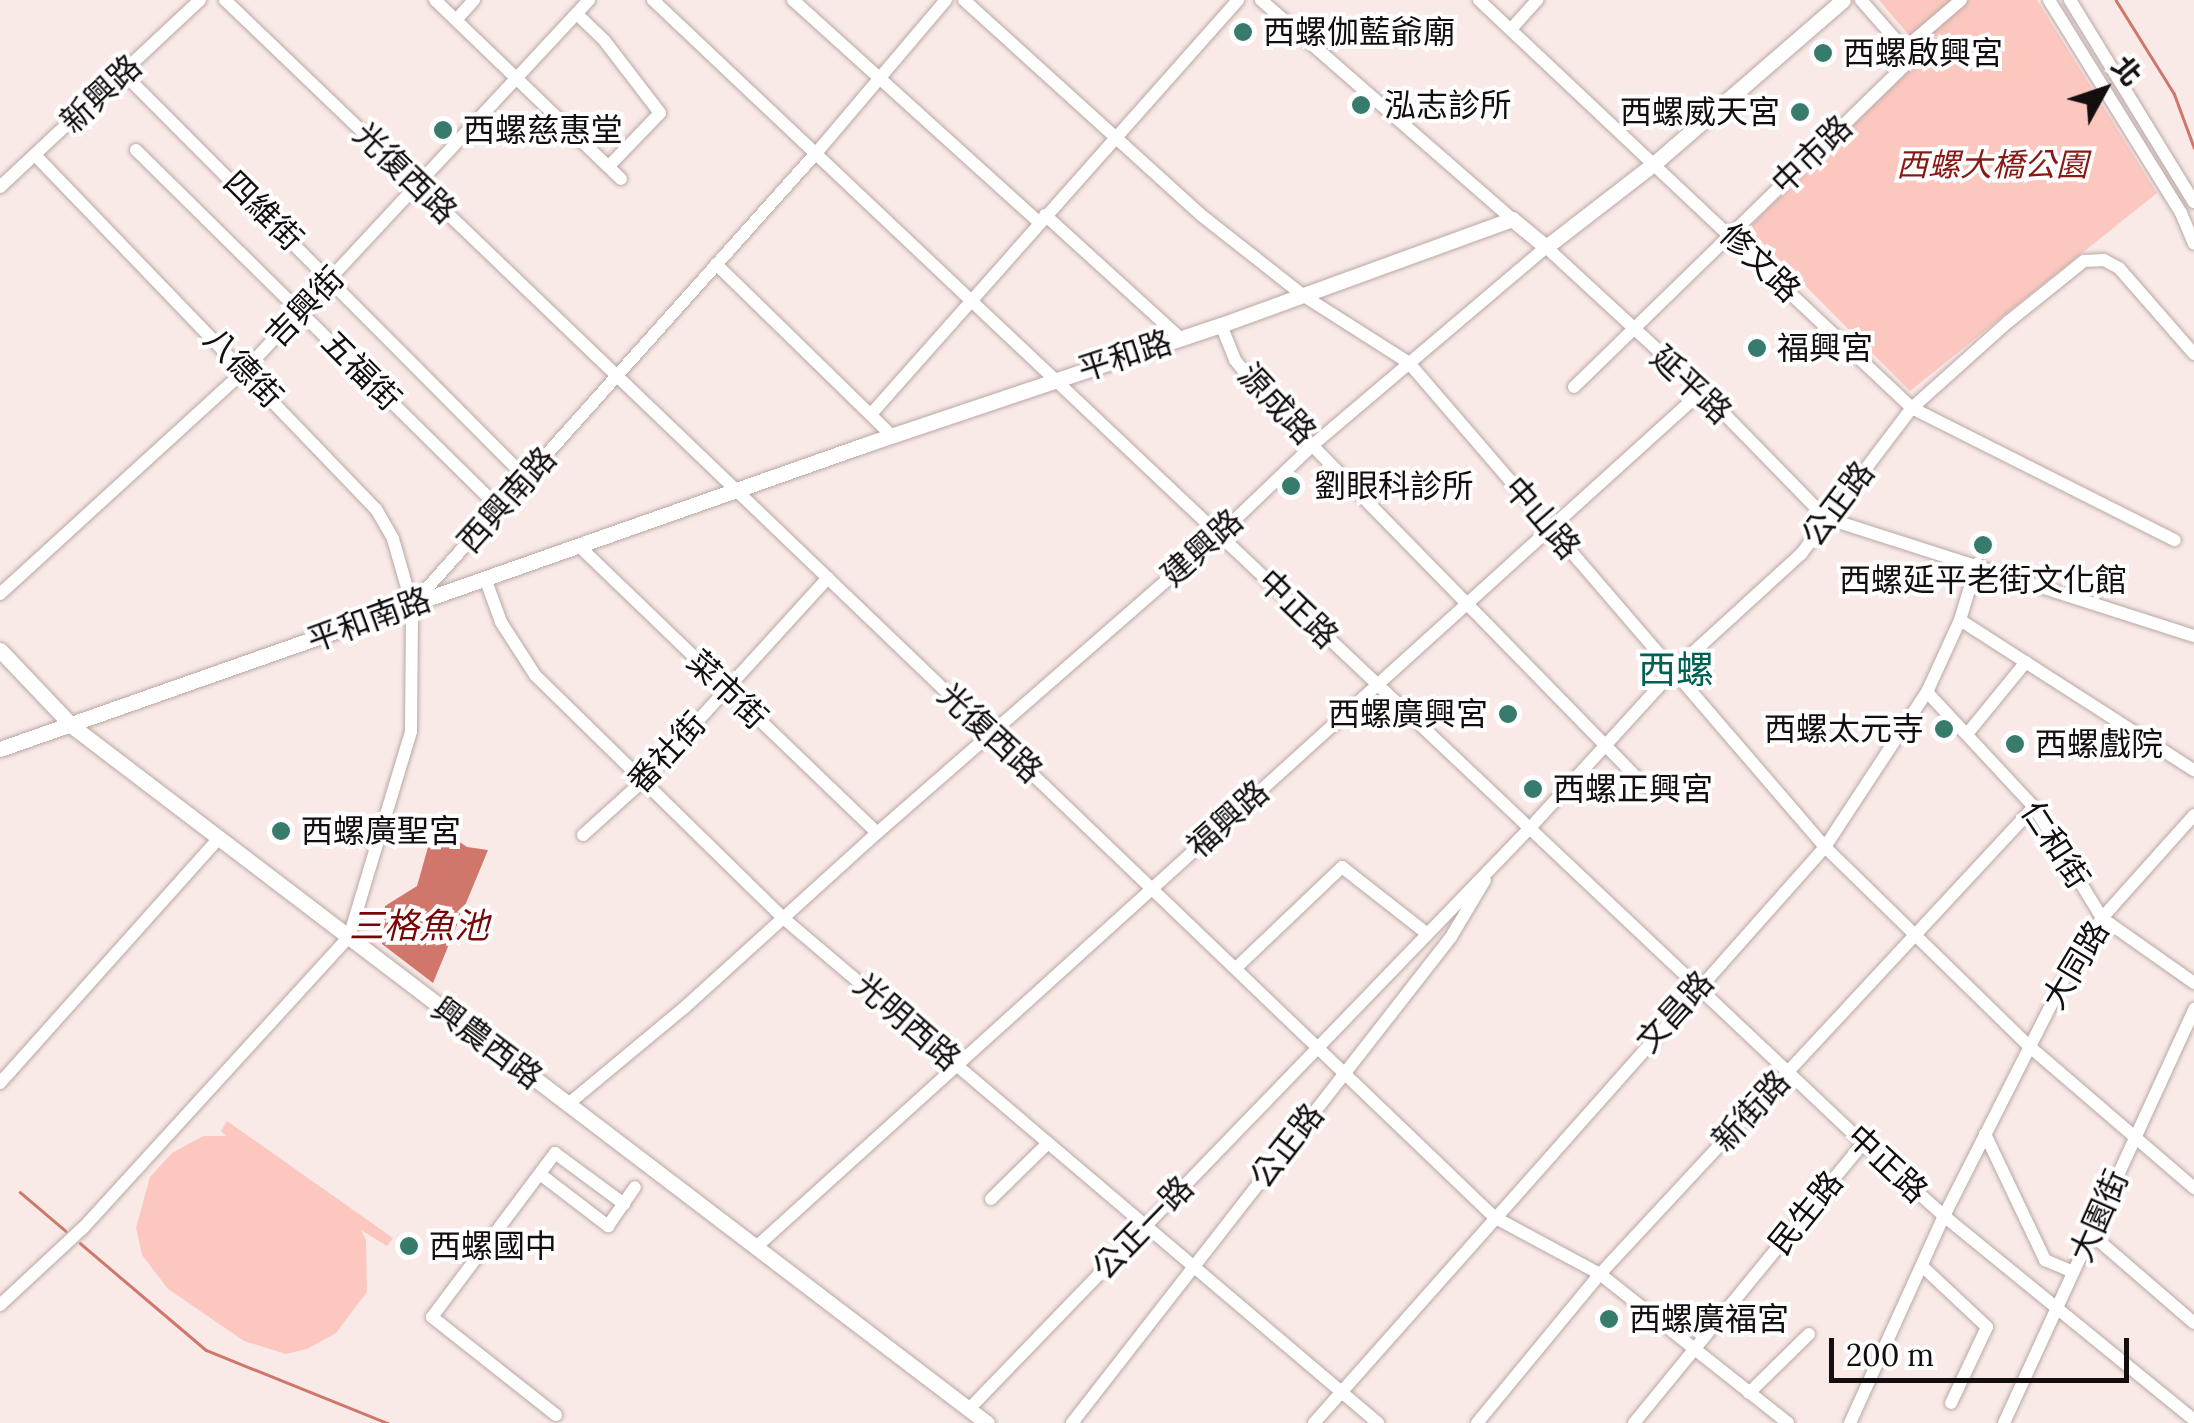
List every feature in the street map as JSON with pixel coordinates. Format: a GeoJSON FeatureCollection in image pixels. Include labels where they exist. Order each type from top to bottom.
{"type":"FeatureCollection","features":[{"type":"Feature","properties":{"kind":"main road","name":"建興路"},"geometry":{"type":"LineString","coordinates":[[1546,247],[1656,162],[1843,0]]}},
{"type":"Feature","properties":{"kind":"main road","name":"延平路"},"geometry":{"type":"LineString","coordinates":[[1512,219],[1546,247]]}},
{"type":"Feature","properties":{"kind":"main road","name":"平和路"},"geometry":{"type":"LineString","coordinates":[[738,492],[1304,296],[1512,219]]}},
{"type":"Feature","properties":{"kind":"main road","name":"平和南路"},"geometry":{"type":"LineString","coordinates":[[0,749],[738,492]]}},
{"type":"Feature","properties":{"kind":"main road","name":"興農西路"},"geometry":{"type":"LineString","coordinates":[[0,650],[72,726],[986,1423]]}},
{"type":"Feature","properties":{"kind":"street","name":"新興路"},"geometry":{"type":"LineString","coordinates":[[0,187],[200,0]]}},
{"type":"Feature","properties":{"kind":"street","name":"光復西路"},"geometry":{"type":"LineString","coordinates":[[225,0],[1494,1217],[1600,1274],[1788,1423]]}},
{"type":"Feature","properties":{"kind":"street"},"geometry":{"type":"LineString","coordinates":[[435,0],[621,179]]}},
{"type":"Feature","properties":{"kind":"street"},"geometry":{"type":"LineString","coordinates":[[456,20],[474,0]]}},
{"type":"Feature","properties":{"kind":"street","name":"吉興街"},"geometry":{"type":"LineString","coordinates":[[0,594],[246,369],[590,0]]}},
{"type":"Feature","properties":{"kind":"street","name":"中正路"},"geometry":{"type":"LineString","coordinates":[[653,0],[1863,1143],[1944,1216],[2194,1420]]}},
{"type":"Feature","properties":{"kind":"street"},"geometry":{"type":"LineString","coordinates":[[793,0],[1180,338]]}},
{"type":"Feature","properties":{"kind":"street","name":"西興南路"},"geometry":{"type":"LineString","coordinates":[[412,605],[817,152],[946,0]]}},
{"type":"Feature","properties":{"kind":"street","name":"中山路"},"geometry":{"type":"LineString","coordinates":[[964,0],[1201,214],[1304,296],[1409,363],[1675,668],[1824,848],[2029,1046],[2194,1188]]}},
{"type":"Feature","properties":{"kind":"street"},"geometry":{"type":"LineString","coordinates":[[872,413],[1238,0]]}},
{"type":"Feature","properties":{"kind":"street","name":"延平路"},"geometry":{"type":"LineString","coordinates":[[1261,0],[1512,219]]}},
{"type":"Feature","properties":{"kind":"street","name":"修文路"},"geometry":{"type":"LineString","coordinates":[[1479,0],[1656,162],[1912,408],[2175,540]]}},
{"type":"Feature","properties":{"kind":"street"},"geometry":{"type":"LineString","coordinates":[[1512,28],[1538,0]]}},
{"type":"Feature","properties":{"kind":"street"},"geometry":{"type":"LineString","coordinates":[[1862,0],[1904,49],[1960,0]]}},
{"type":"Feature","properties":{"kind":"street"},"geometry":{"type":"LineString","coordinates":[[2049,0],[2182,213],[2194,243]]}},
{"type":"Feature","properties":{"kind":"street"},"geometry":{"type":"LineString","coordinates":[[2070,0],[2194,202]]}},
{"type":"Feature","properties":{"kind":"street"},"geometry":{"type":"LineString","coordinates":[[576,14],[604,40],[660,113],[609,166]]}},
{"type":"Feature","properties":{"kind":"street","name":"中市路"},"geometry":{"type":"LineString","coordinates":[[1574,387],[1908,62],[1904,49]]}},
{"type":"Feature","properties":{"kind":"street","name":"四維街"},"geometry":{"type":"LineString","coordinates":[[124,74],[526,478]]}},
{"type":"Feature","properties":{"kind":"street","name":"五福街"},"geometry":{"type":"LineString","coordinates":[[136,150],[499,508]]}},
{"type":"Feature","properties":{"kind":"street","name":"八德街"},"geometry":{"type":"LineString","coordinates":[[35,155],[246,369],[376,509],[393,539],[412,605]]}},
{"type":"Feature","properties":{"kind":"street","name":"延平路"},"geometry":{"type":"LineString","coordinates":[[1546,247],[1633,332],[1702,391],[1826,518],[2194,636]]}},
{"type":"Feature","properties":{"kind":"street","name":"建興路"},"geometry":{"type":"LineString","coordinates":[[567,1104],[684,1008],[876,832],[1219,535],[1314,444],[1546,247]]}},
{"type":"Feature","properties":{"kind":"street","name":"公正路"},"geometry":{"type":"LineString","coordinates":[[1317,1046],[1529,829],[1675,668],[1800,554],[1912,408],[2084,261],[2104,260],[2119,268],[2194,354]]}},
{"type":"Feature","properties":{"kind":"street"},"geometry":{"type":"LineString","coordinates":[[716,264],[893,437]]}},
{"type":"Feature","properties":{"kind":"street","name":"源成路"},"geometry":{"type":"LineString","coordinates":[[1221,325],[1235,360],[1603,748],[1646,787]]}},
{"type":"Feature","properties":{"kind":"street","name":"福興路"},"geometry":{"type":"LineString","coordinates":[[755,1248],[1152,887],[1471,605],[1702,391]]}},
{"type":"Feature","properties":{"kind":"street","name":"菜市街"},"geometry":{"type":"LineString","coordinates":[[580,546],[876,832]]}},
{"type":"Feature","properties":{"kind":"street","name":"文昌路"},"geometry":{"type":"LineString","coordinates":[[1314,1423],[1699,984],[1824,848],[1927,692],[1960,620],[1977,564]]}},
{"type":"Feature","properties":{"kind":"street","name":"光明西路"},"geometry":{"type":"LineString","coordinates":[[485,578],[508,636],[534,674],[782,917],[1378,1423]]}},
{"type":"Feature","properties":{"kind":"street","name":"番社街"},"geometry":{"type":"LineString","coordinates":[[583,835],[643,781],[828,578]]}},
{"type":"Feature","properties":{"kind":"street"},"geometry":{"type":"LineString","coordinates":[[0,1305],[63,1246],[349,937],[411,730],[412,605]]}},
{"type":"Feature","properties":{"kind":"street"},"geometry":{"type":"LineString","coordinates":[[1960,620],[2194,770]]}},
{"type":"Feature","properties":{"kind":"street"},"geometry":{"type":"LineString","coordinates":[[1967,734],[2026,662]]}},
{"type":"Feature","properties":{"kind":"street","name":"仁和街"},"geometry":{"type":"LineString","coordinates":[[1927,692],[2034,807],[2102,918],[2194,983]]}},
{"type":"Feature","properties":{"kind":"street","name":"新街路"},"geometry":{"type":"LineString","coordinates":[[1477,1423],[1600,1274],[2034,807]]}},
{"type":"Feature","properties":{"kind":"street","name":"大同路"},"geometry":{"type":"LineString","coordinates":[[1850,1423],[1944,1216],[2074,960],[2102,918],[2194,814]]}},
{"type":"Feature","properties":{"kind":"street"},"geometry":{"type":"LineString","coordinates":[[0,1083],[220,837]]}},
{"type":"Feature","properties":{"kind":"street","name":"公正路"},"geometry":{"type":"LineString","coordinates":[[1072,1423],[1450,937],[1494,864]]}},
{"type":"Feature","properties":{"kind":"street"},"geometry":{"type":"LineString","coordinates":[[1237,967],[1342,867],[1425,932]]}},
{"type":"Feature","properties":{"kind":"street","name":"大園街"},"geometry":{"type":"LineString","coordinates":[[2004,1423],[2194,1009]]}},
{"type":"Feature","properties":{"kind":"street","name":"公正一路"},"geometry":{"type":"LineString","coordinates":[[969,1409],[1317,1046]]}},
{"type":"Feature","properties":{"kind":"street"},"geometry":{"type":"LineString","coordinates":[[1985,1134],[2045,1260],[2073,1272]]}},
{"type":"Feature","properties":{"kind":"street"},"geometry":{"type":"LineString","coordinates":[[991,1199],[1048,1143]]}},
{"type":"Feature","properties":{"kind":"street","name":"民生路"},"geometry":{"type":"LineString","coordinates":[[1634,1423],[1863,1143]]}},
{"type":"Feature","properties":{"kind":"street"},"geometry":{"type":"LineString","coordinates":[[556,1415],[432,1317],[555,1153],[624,1204]]}},
{"type":"Feature","properties":{"kind":"street"},"geometry":{"type":"LineString","coordinates":[[540,1174],[608,1226],[635,1188]]}},
{"type":"Feature","properties":{"kind":"street"},"geometry":{"type":"LineString","coordinates":[[2091,1234],[2194,1323]]}},
{"type":"Feature","properties":{"kind":"street"},"geometry":{"type":"LineString","coordinates":[[1922,1266],[1987,1327],[1951,1403]]}},
{"type":"Feature","properties":{"kind":"street"},"geometry":{"type":"LineString","coordinates":[[1748,1392],[1809,1334]]}},
{"type":"Feature","properties":{"kind":"green space","name":"西螺大橋公園"},"geometry":{"type":"Polygon","coordinates":[[[1879,0],[2037,0],[2157,193],[1910,391],[1748,228],[1915,65],[1919,47],[1879,0]]]}},
{"type":"Feature","properties":{"kind":"green space"},"geometry":{"type":"Polygon","coordinates":[[[227,1121],[393,1238],[387,1246],[361,1230],[366,1240],[367,1292],[336,1333],[307,1349],[286,1354],[244,1341],[168,1289],[142,1255],[136,1228],[150,1177],[172,1153],[203,1136],[226,1136],[221,1131],[227,1121]]]}},
{"type":"Feature","properties":{"kind":"water","name":"三格魚池"},"geometry":{"type":"Polygon","coordinates":[[[439,828],[467,847],[488,850],[433,983],[382,944],[385,906],[417,886],[432,833],[439,828]]]}},
{"type":"Feature","properties":{"kind":"waterway"},"geometry":{"type":"LineString","coordinates":[[2116,0],[2174,93],[2194,147]]}},
{"type":"Feature","properties":{"kind":"waterway"},"geometry":{"type":"LineString","coordinates":[[20,1192],[66,1231]]}},
{"type":"Feature","properties":{"kind":"waterway"},"geometry":{"type":"LineString","coordinates":[[80,1243],[206,1350],[388,1423]]}},
{"type":"Feature","properties":{"kind":"place","name":"西螺伽藍爺廟"},"geometry":{"type":"Point","coordinates":[1243,32]}},
{"type":"Feature","properties":{"kind":"place","name":"西螺啟興宮"},"geometry":{"type":"Point","coordinates":[1823,53]}},
{"type":"Feature","properties":{"kind":"place","name":"泓志診所"},"geometry":{"type":"Point","coordinates":[1361,105]}},
{"type":"Feature","properties":{"kind":"place","name":"西螺威天宮"},"geometry":{"type":"Point","coordinates":[1800,112]}},
{"type":"Feature","properties":{"kind":"place","name":"西螺慈惠堂"},"geometry":{"type":"Point","coordinates":[443,130]}},
{"type":"Feature","properties":{"kind":"place","name":"福興宮"},"geometry":{"type":"Point","coordinates":[1757,348]}},
{"type":"Feature","properties":{"kind":"place","name":"劉眼科診所"},"geometry":{"type":"Point","coordinates":[1291,486]}},
{"type":"Feature","properties":{"kind":"place","name":"西螺延平老街文化館"},"geometry":{"type":"Point","coordinates":[1983,545]}},
{"type":"Feature","properties":{"kind":"place","name":"西螺廣興宮"},"geometry":{"type":"Point","coordinates":[1508,714]}},
{"type":"Feature","properties":{"kind":"place","name":"西螺太元寺"},"geometry":{"type":"Point","coordinates":[1944,729]}},
{"type":"Feature","properties":{"kind":"place","name":"西螺戲院"},"geometry":{"type":"Point","coordinates":[2015,744]}},
{"type":"Feature","properties":{"kind":"place","name":"西螺正興宮"},"geometry":{"type":"Point","coordinates":[1533,789]}},
{"type":"Feature","properties":{"kind":"place","name":"西螺廣聖宮"},"geometry":{"type":"Point","coordinates":[281,831]}},
{"type":"Feature","properties":{"kind":"place","name":"西螺國中"},"geometry":{"type":"Point","coordinates":[409,1246]}},
{"type":"Feature","properties":{"kind":"place","name":"西螺廣福宮"},"geometry":{"type":"Point","coordinates":[1609,1319]}},
{"type":"Feature","properties":{"kind":"district","name":"西螺"},"geometry":{"type":"Point","coordinates":[1676,670]}}]}
